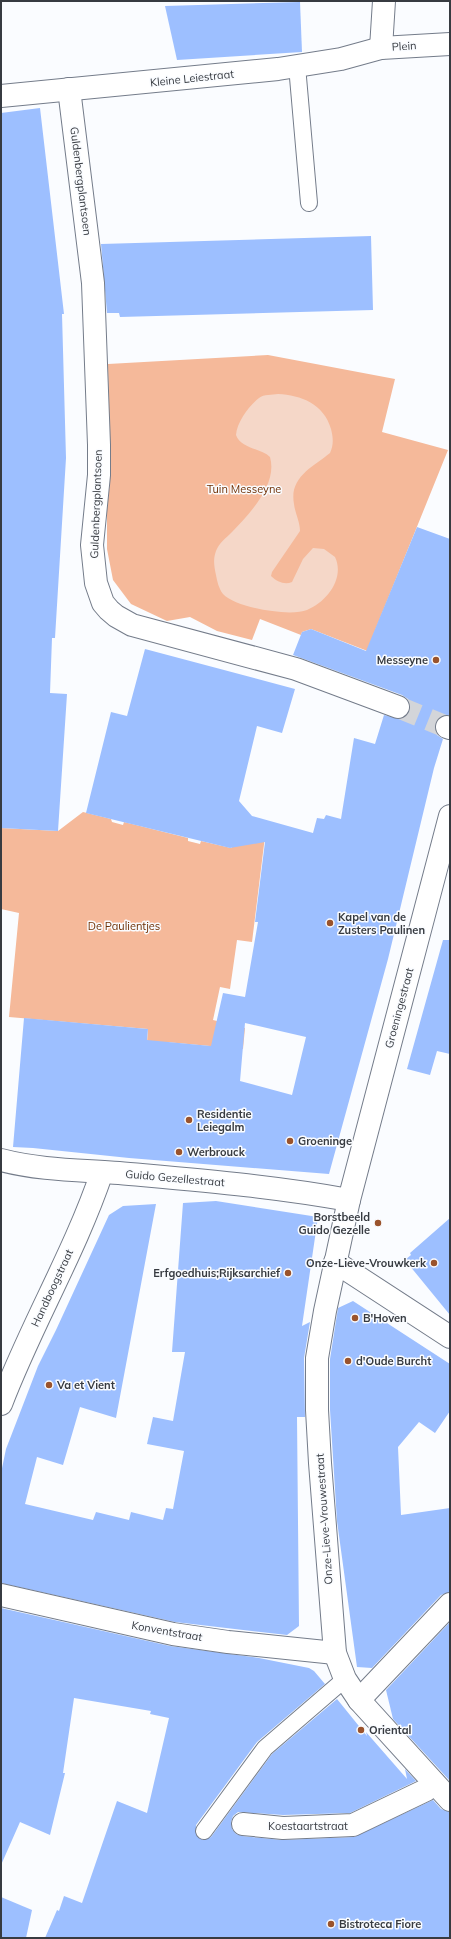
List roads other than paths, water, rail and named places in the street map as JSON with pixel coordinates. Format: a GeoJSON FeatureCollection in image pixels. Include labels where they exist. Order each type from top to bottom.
{"type":"FeatureCollection","features":[{"type":"Feature","properties":{"kind":"street","name":"Plein"},"geometry":{"type":"LineString","coordinates":[[384,1],[381,48],[450,44]]}},
{"type":"Feature","properties":{"kind":"street","name":"Kleine Leiestraat"},"geometry":{"type":"LineString","coordinates":[[1,96],[297,66],[341,59],[381,48]]}},
{"type":"Feature","properties":{"kind":"street","name":"Guldenbergplantsoen"},"geometry":{"type":"LineString","coordinates":[[69,89],[93,283],[99,475],[92,545],[96,583],[103,603],[116,616],[132,625],[296,669],[398,707]]}},
{"type":"Feature","properties":{"kind":"street","name":"Groeningestraat"},"geometry":{"type":"LineString","coordinates":[[349,1200],[450,816]]}},
{"type":"Feature","properties":{"kind":"street","name":"Guido Gezellestraat"},"geometry":{"type":"LineString","coordinates":[[1,1160],[56,1169],[226,1183],[318,1194],[349,1200]]}},
{"type":"Feature","properties":{"kind":"street","name":"Handboogstraat"},"geometry":{"type":"LineString","coordinates":[[1,1404],[17,1361],[91,1204],[102,1172]]}},
{"type":"Feature","properties":{"kind":"street","name":"Onze-Lieve-Vrouwestraat"},"geometry":{"type":"LineString","coordinates":[[349,1200],[325,1310],[317,1358],[317,1410],[335,1653],[345,1679],[360,1700],[450,1800]]}},
{"type":"Feature","properties":{"kind":"street"},"geometry":{"type":"LineString","coordinates":[[336,1262],[450,1337]]}},
{"type":"Feature","properties":{"kind":"street","name":"Konventstraat"},"geometry":{"type":"LineString","coordinates":[[1,1595],[173,1634],[228,1642],[335,1653]]}},
{"type":"Feature","properties":{"kind":"street"},"geometry":{"type":"LineString","coordinates":[[360,1700],[450,1604]]}},
{"type":"Feature","properties":{"kind":"street","name":"Koestaartstraat"},"geometry":{"type":"LineString","coordinates":[[243,1824],[283,1828],[353,1825],[426,1790],[434,1783]]}},
{"type":"Feature","properties":{"kind":"lane"},"geometry":{"type":"LineString","coordinates":[[297,66],[309,204]]}},
{"type":"Feature","properties":{"kind":"lane"},"geometry":{"type":"LineString","coordinates":[[204,1831],[265,1748],[345,1679]]}},
{"type":"Feature","properties":{"kind":"tunnel"},"geometry":{"type":"LineString","coordinates":[[398,707],[447,727]]}},
{"type":"Feature","properties":{"kind":"place","name":"Messeyne"},"geometry":{"type":"Point","coordinates":[436,660]}},
{"type":"Feature","properties":{"kind":"place","name":"Kapel van de Zusters Paulinen"},"geometry":{"type":"Point","coordinates":[330,923]}},
{"type":"Feature","properties":{"kind":"place","name":"Residentie Leiegalm"},"geometry":{"type":"Point","coordinates":[189,1120]}},
{"type":"Feature","properties":{"kind":"place","name":"Groeninge"},"geometry":{"type":"Point","coordinates":[290,1141]}},
{"type":"Feature","properties":{"kind":"place","name":"Werbrouck"},"geometry":{"type":"Point","coordinates":[179,1152]}},
{"type":"Feature","properties":{"kind":"place","name":"Borstbeeld Guido Gezelle"},"geometry":{"type":"Point","coordinates":[378,1223]}},
{"type":"Feature","properties":{"kind":"place","name":"Onze-Lieve-Vrouwkerk"},"geometry":{"type":"Point","coordinates":[434,1263]}},
{"type":"Feature","properties":{"kind":"place","name":"Erfgoedhuis;Rijksarchief"},"geometry":{"type":"Point","coordinates":[288,1273]}},
{"type":"Feature","properties":{"kind":"place","name":"B'Hoven"},"geometry":{"type":"Point","coordinates":[355,1318]}},
{"type":"Feature","properties":{"kind":"place","name":"d'Oude Burcht"},"geometry":{"type":"Point","coordinates":[348,1361]}},
{"type":"Feature","properties":{"kind":"place","name":"Va et Vient"},"geometry":{"type":"Point","coordinates":[49,1385]}},
{"type":"Feature","properties":{"kind":"place","name":"Oriental"},"geometry":{"type":"Point","coordinates":[361,1730]}},
{"type":"Feature","properties":{"kind":"place","name":"Bistroteca Fiore"},"geometry":{"type":"Point","coordinates":[331,1924]}},
{"type":"Feature","properties":{"kind":"park label","name":"Tuin Messeyne"},"geometry":{"type":"Point","coordinates":[244,489]}},
{"type":"Feature","properties":{"kind":"park label","name":"De Paulientjes"},"geometry":{"type":"Point","coordinates":[124,926]}}]}
